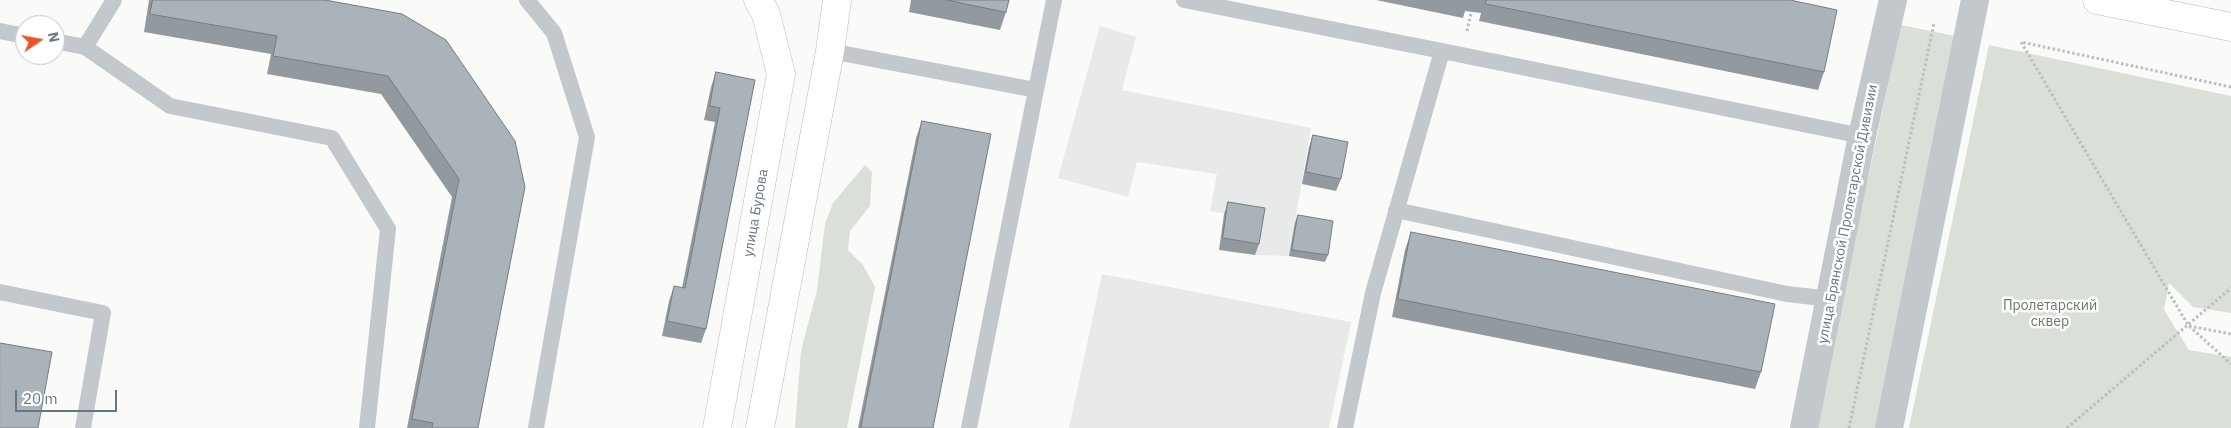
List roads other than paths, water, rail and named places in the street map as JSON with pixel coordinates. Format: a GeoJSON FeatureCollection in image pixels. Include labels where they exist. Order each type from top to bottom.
{"type":"FeatureCollection","features":[{"type":"Feature","properties":{"kind":"main road","name":"улица Бурова"},"geometry":{"type":"LineString","coordinates":[[717,428],[781,74],[766,14],[758,0]]}},
{"type":"Feature","properties":{"kind":"main road"},"geometry":{"type":"LineString","coordinates":[[760,428],[830,51],[836,0]]}},
{"type":"Feature","properties":{"kind":"main road"},"geometry":{"type":"LineString","coordinates":[[2097,0],[2231,27]]}},
{"type":"Feature","properties":{"kind":"street","name":"улица Брянской Пролетарской Дивизии"},"geometry":{"type":"LineString","coordinates":[[1804,428],[1862,136],[1893,0]]}},
{"type":"Feature","properties":{"kind":"street"},"geometry":{"type":"LineString","coordinates":[[1889,428],[1975,0]]}},
{"type":"Feature","properties":{"kind":"lane"},"geometry":{"type":"LineString","coordinates":[[84,46],[114,0]]}},
{"type":"Feature","properties":{"kind":"lane"},"geometry":{"type":"LineString","coordinates":[[527,0],[554,32],[587,137],[536,428]]}},
{"type":"Feature","properties":{"kind":"lane"},"geometry":{"type":"LineString","coordinates":[[969,428],[1054,0]]}},
{"type":"Feature","properties":{"kind":"lane"},"geometry":{"type":"LineString","coordinates":[[1184,0],[1442,50],[1862,136]]}},
{"type":"Feature","properties":{"kind":"lane"},"geometry":{"type":"LineString","coordinates":[[0,31],[15,34]]}},
{"type":"Feature","properties":{"kind":"lane"},"geometry":{"type":"LineString","coordinates":[[65,43],[84,46],[170,106],[332,138],[388,229],[367,428]]}},
{"type":"Feature","properties":{"kind":"lane"},"geometry":{"type":"LineString","coordinates":[[1345,428],[1373,293],[1442,50]]}},
{"type":"Feature","properties":{"kind":"lane"},"geometry":{"type":"LineString","coordinates":[[830,51],[1036,90]]}},
{"type":"Feature","properties":{"kind":"lane"},"geometry":{"type":"LineString","coordinates":[[1396,210],[1787,294],[1831,298]]}},
{"type":"Feature","properties":{"kind":"lane"},"geometry":{"type":"LineString","coordinates":[[0,292],[103,312],[83,428]]}},
{"type":"Feature","properties":{"kind":"park label","name":"Пролетарский сквер"},"geometry":{"type":"Point","coordinates":[2050,314]}}]}
